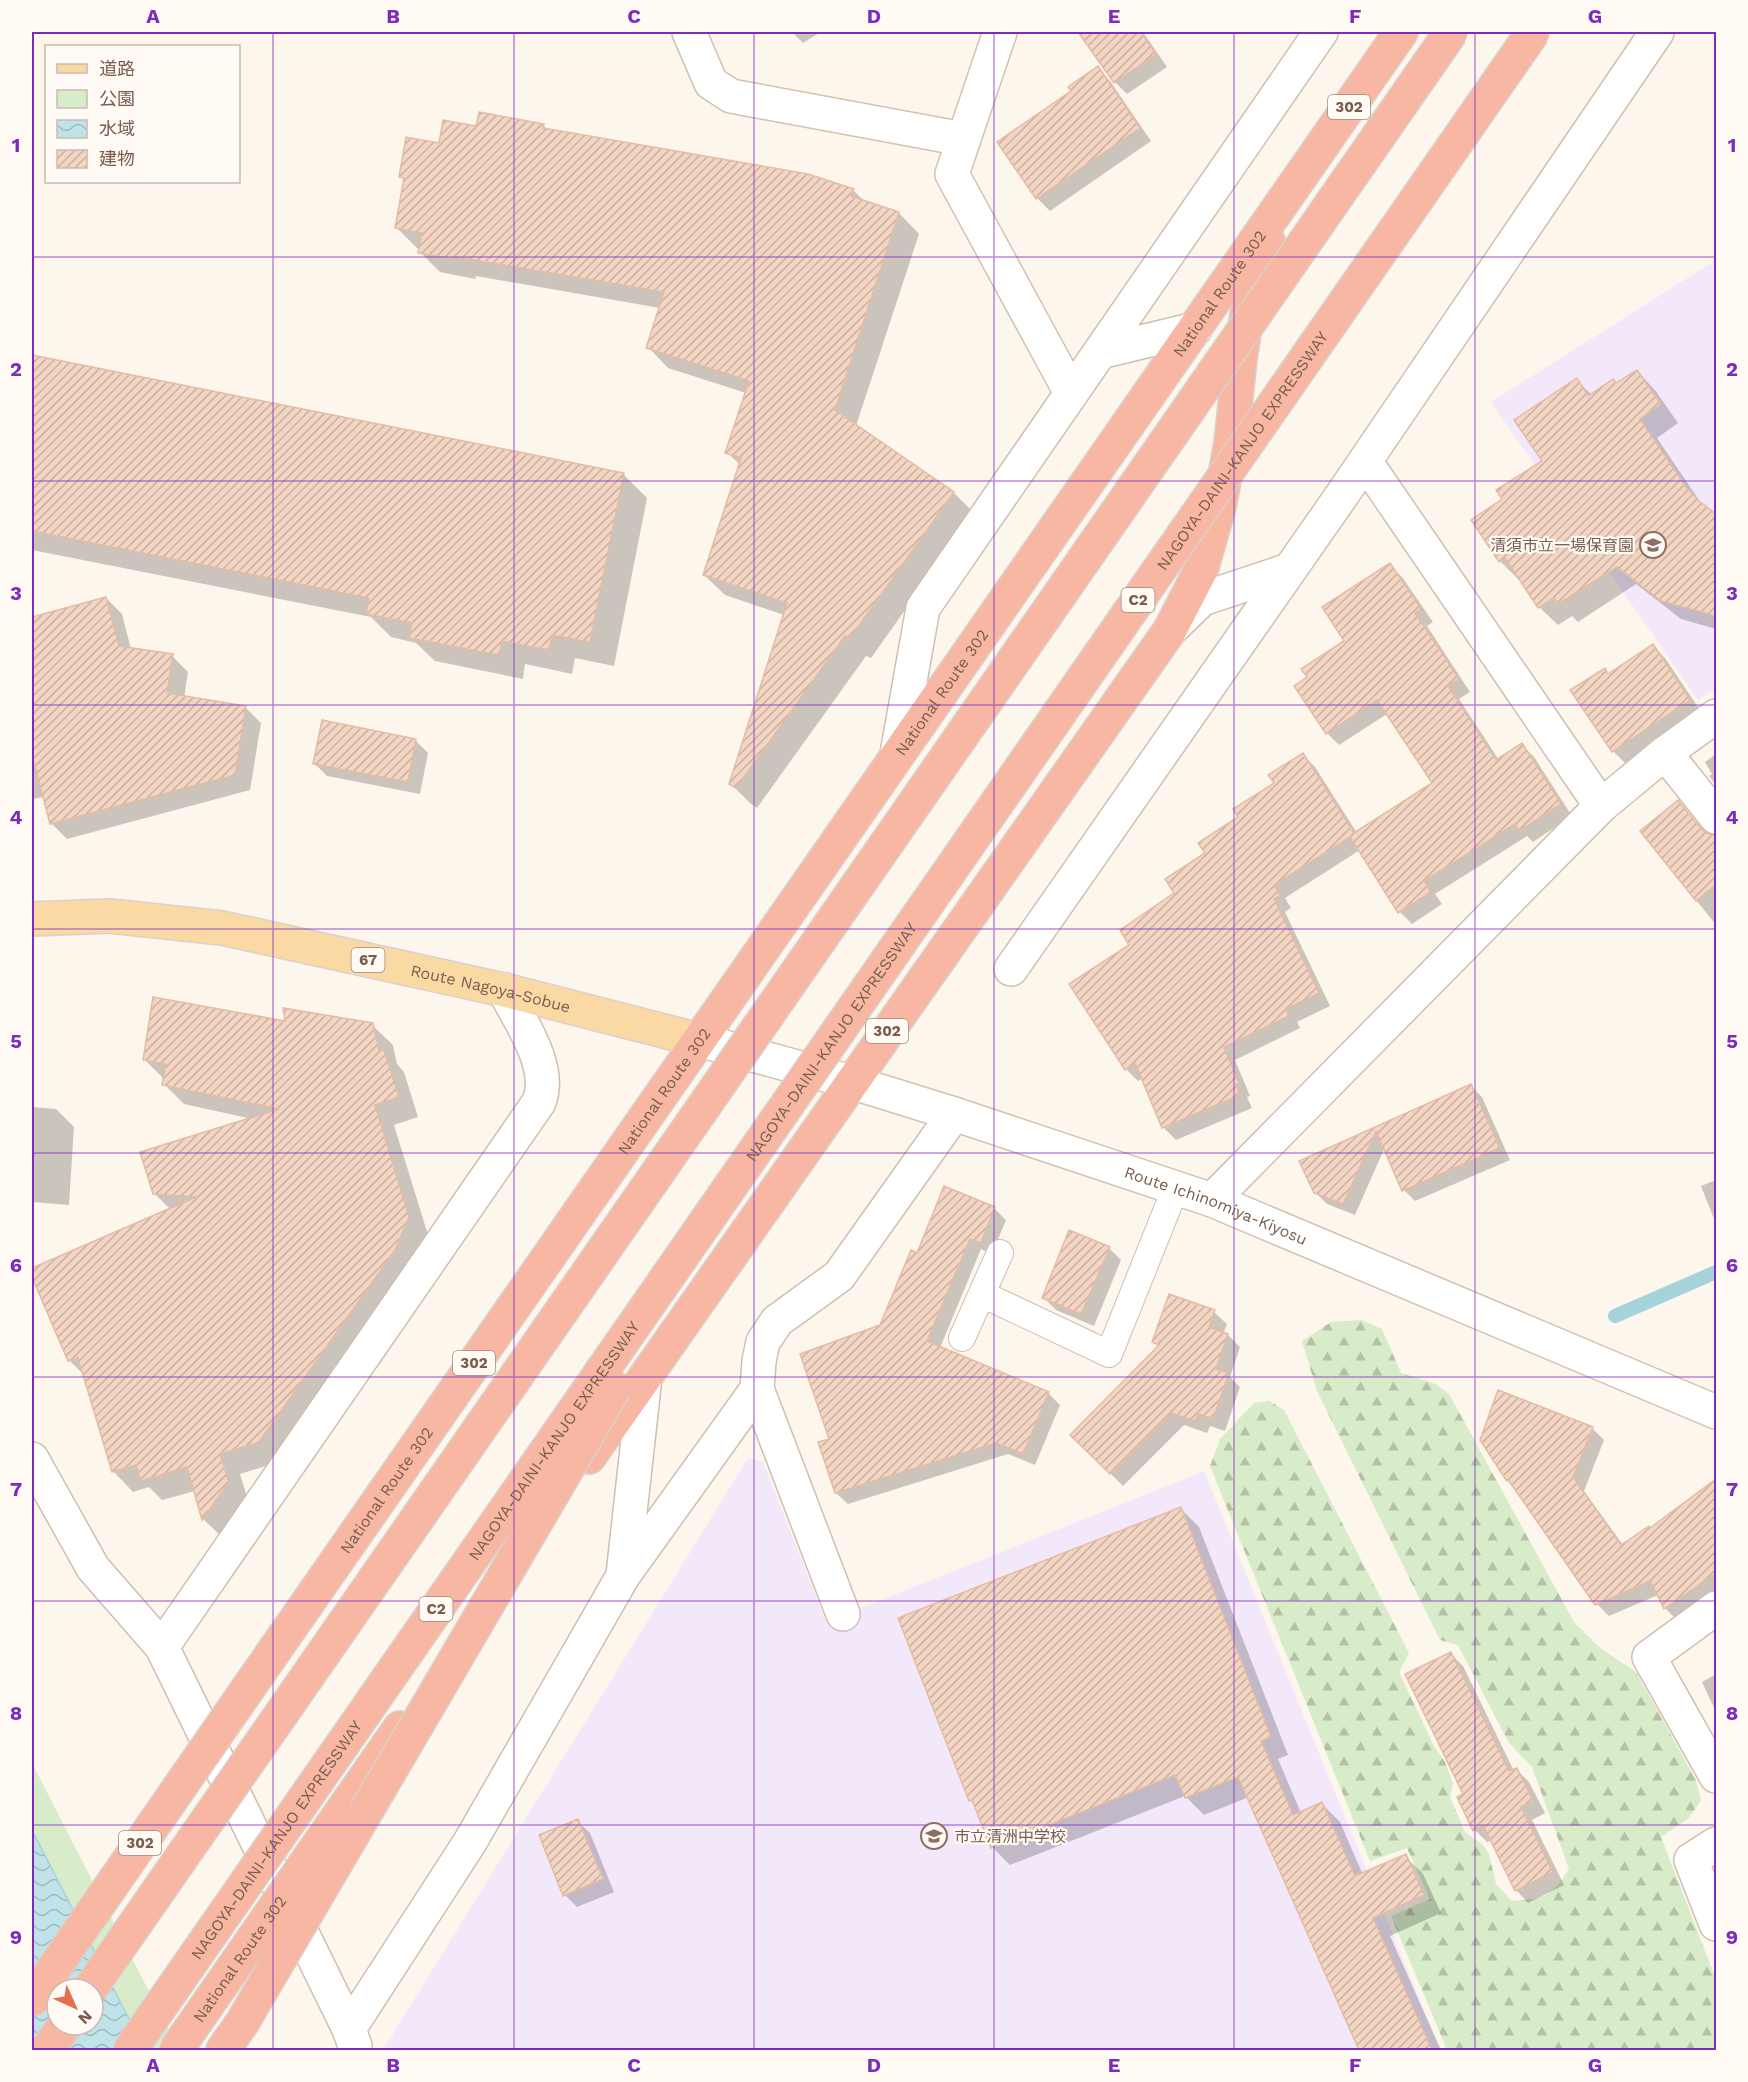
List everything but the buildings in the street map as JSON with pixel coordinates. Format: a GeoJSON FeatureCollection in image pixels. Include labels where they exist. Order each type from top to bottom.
{"type":"FeatureCollection","features":[{"type":"Feature","properties":{"kind":"highway","name":"National Route 302"},"geometry":{"type":"LineString","coordinates":[[32,2000],[1401,32]]}},
{"type":"Feature","properties":{"kind":"highway"},"geometry":{"type":"LineString","coordinates":[[98,1977],[1451,32]]}},
{"type":"Feature","properties":{"kind":"highway","name":"NAGOYA-DAINI-KANJO EXPRESSWAY"},"geometry":{"type":"LineString","coordinates":[[130,2050],[1533,32]]}},
{"type":"Feature","properties":{"kind":"highway","name":"National Route 302"},"geometry":{"type":"LineString","coordinates":[[176,2050],[1170,630],[1201,570],[1220,507],[1249,302],[1266,246],[1297,183]]}},
{"type":"Feature","properties":{"kind":"highway"},"geometry":{"type":"LineString","coordinates":[[223,2050],[242,2023],[743,1168]]}},
{"type":"Feature","properties":{"kind":"highway"},"geometry":{"type":"LineString","coordinates":[[47,2050],[56,2037]]}},
{"type":"Feature","properties":{"kind":"main road","name":"Route Nagoya-Sobue"},"geometry":{"type":"LineString","coordinates":[[32,919],[110,916],[222,928],[504,990],[699,1040]]}},
{"type":"Feature","properties":{"kind":"street"},"geometry":{"type":"LineString","coordinates":[[689,32],[711,83],[731,96],[963,139]]}},
{"type":"Feature","properties":{"kind":"street"},"geometry":{"type":"LineString","coordinates":[[1000,32],[952,174],[1071,393]]}},
{"type":"Feature","properties":{"kind":"street"},"geometry":{"type":"LineString","coordinates":[[897,754],[923,608],[1321,32]]}},
{"type":"Feature","properties":{"kind":"street"},"geometry":{"type":"LineString","coordinates":[[1011,969],[1365,461],[1657,32]]}},
{"type":"Feature","properties":{"kind":"street"},"geometry":{"type":"LineString","coordinates":[[1100,352],[1195,329]]}},
{"type":"Feature","properties":{"kind":"street"},"geometry":{"type":"LineString","coordinates":[[1365,461],[1601,807]]}},
{"type":"Feature","properties":{"kind":"street"},"geometry":{"type":"LineString","coordinates":[[1170,630],[1202,599],[1289,570]]}},
{"type":"Feature","properties":{"kind":"street"},"geometry":{"type":"LineString","coordinates":[[1212,1200],[1601,807],[1665,753],[1716,717]]}},
{"type":"Feature","properties":{"kind":"street"},"geometry":{"type":"LineString","coordinates":[[1665,753],[1716,817]]}},
{"type":"Feature","properties":{"kind":"street"},"geometry":{"type":"LineString","coordinates":[[162,1647],[539,1102],[543,1092],[540,1066],[532,1044],[504,990]]}},
{"type":"Feature","properties":{"kind":"street","name":"Route Ichinomiya-Kiyosu"},"geometry":{"type":"LineString","coordinates":[[699,1040],[954,1114],[1212,1200],[1716,1412]]}},
{"type":"Feature","properties":{"kind":"street"},"geometry":{"type":"LineString","coordinates":[[843,1614],[757,1389],[763,1342],[777,1321],[839,1276],[954,1114]]}},
{"type":"Feature","properties":{"kind":"street"},"geometry":{"type":"LineString","coordinates":[[623,1576],[645,1377]]}},
{"type":"Feature","properties":{"kind":"street"},"geometry":{"type":"LineString","coordinates":[[353,2040],[623,1576],[757,1389]]}},
{"type":"Feature","properties":{"kind":"street"},"geometry":{"type":"LineString","coordinates":[[32,1459],[93,1568],[162,1647],[353,2040]]}},
{"type":"Feature","properties":{"kind":"street"},"geometry":{"type":"LineString","coordinates":[[1716,1608],[1649,1657],[1716,1776]]}},
{"type":"Feature","properties":{"kind":"street"},"geometry":{"type":"LineString","coordinates":[[1716,1844],[1691,1860],[1716,1924]]}},
{"type":"Feature","properties":{"kind":"lane"},"geometry":{"type":"LineString","coordinates":[[982,1294],[1109,1354],[1176,1187]]}},
{"type":"Feature","properties":{"kind":"lane"},"geometry":{"type":"LineString","coordinates":[[962,1338],[1000,1253]]}},
{"type":"Feature","properties":{"kind":"shaded area","name":"清須市立一場保育園"},"geometry":{"type":"Polygon","coordinates":[[[1716,260],[1716,688],[1698,700],[1491,402],[1716,260]]]}},
{"type":"Feature","properties":{"kind":"shaded area","name":"市立清洲中学校"},"geometry":{"type":"Polygon","coordinates":[[[748,1458],[763,1462],[826,1622],[1204,1471],[1440,2050],[383,2050],[748,1458]]]}},
{"type":"Feature","properties":{"kind":"green space"},"geometry":{"type":"Polygon","coordinates":[[[1362,1320],[1382,1329],[1401,1373],[1436,1384],[1449,1394],[1574,1622],[1600,1648],[1636,1672],[1696,1780],[1701,1800],[1689,1818],[1661,1837],[1716,1979],[1716,2050],[1447,2050],[1391,1916],[1430,1899],[1407,1848],[1370,1861],[1210,1466],[1220,1439],[1254,1403],[1269,1401],[1284,1410],[1409,1653],[1399,1672],[1435,1748],[1445,1762],[1453,1783],[1450,1797],[1465,1832],[1483,1845],[1489,1854],[1496,1884],[1512,1901],[1540,1897],[1552,1891],[1569,1869],[1532,1767],[1509,1743],[1458,1645],[1440,1640],[1317,1391],[1302,1341],[1331,1322],[1362,1320]]]}},
{"type":"Feature","properties":{"kind":"green space"},"geometry":{"type":"Polygon","coordinates":[[[32,1763],[179,2050],[145,2050],[32,1830],[32,1763]]]}},
{"type":"Feature","properties":{"kind":"water"},"geometry":{"type":"Polygon","coordinates":[[[32,1830],[145,2050],[32,2050],[32,1830]]]}},
{"type":"Feature","properties":{"kind":"waterway"},"geometry":{"type":"LineString","coordinates":[[1615,1316],[1716,1272]]}},
{"type":"Feature","properties":{"kind":"place","name":"清須市立一場保育園"},"geometry":{"type":"Point","coordinates":[1653,545]}},
{"type":"Feature","properties":{"kind":"place","name":"市立清洲中学校"},"geometry":{"type":"Point","coordinates":[934,1836]}}]}
